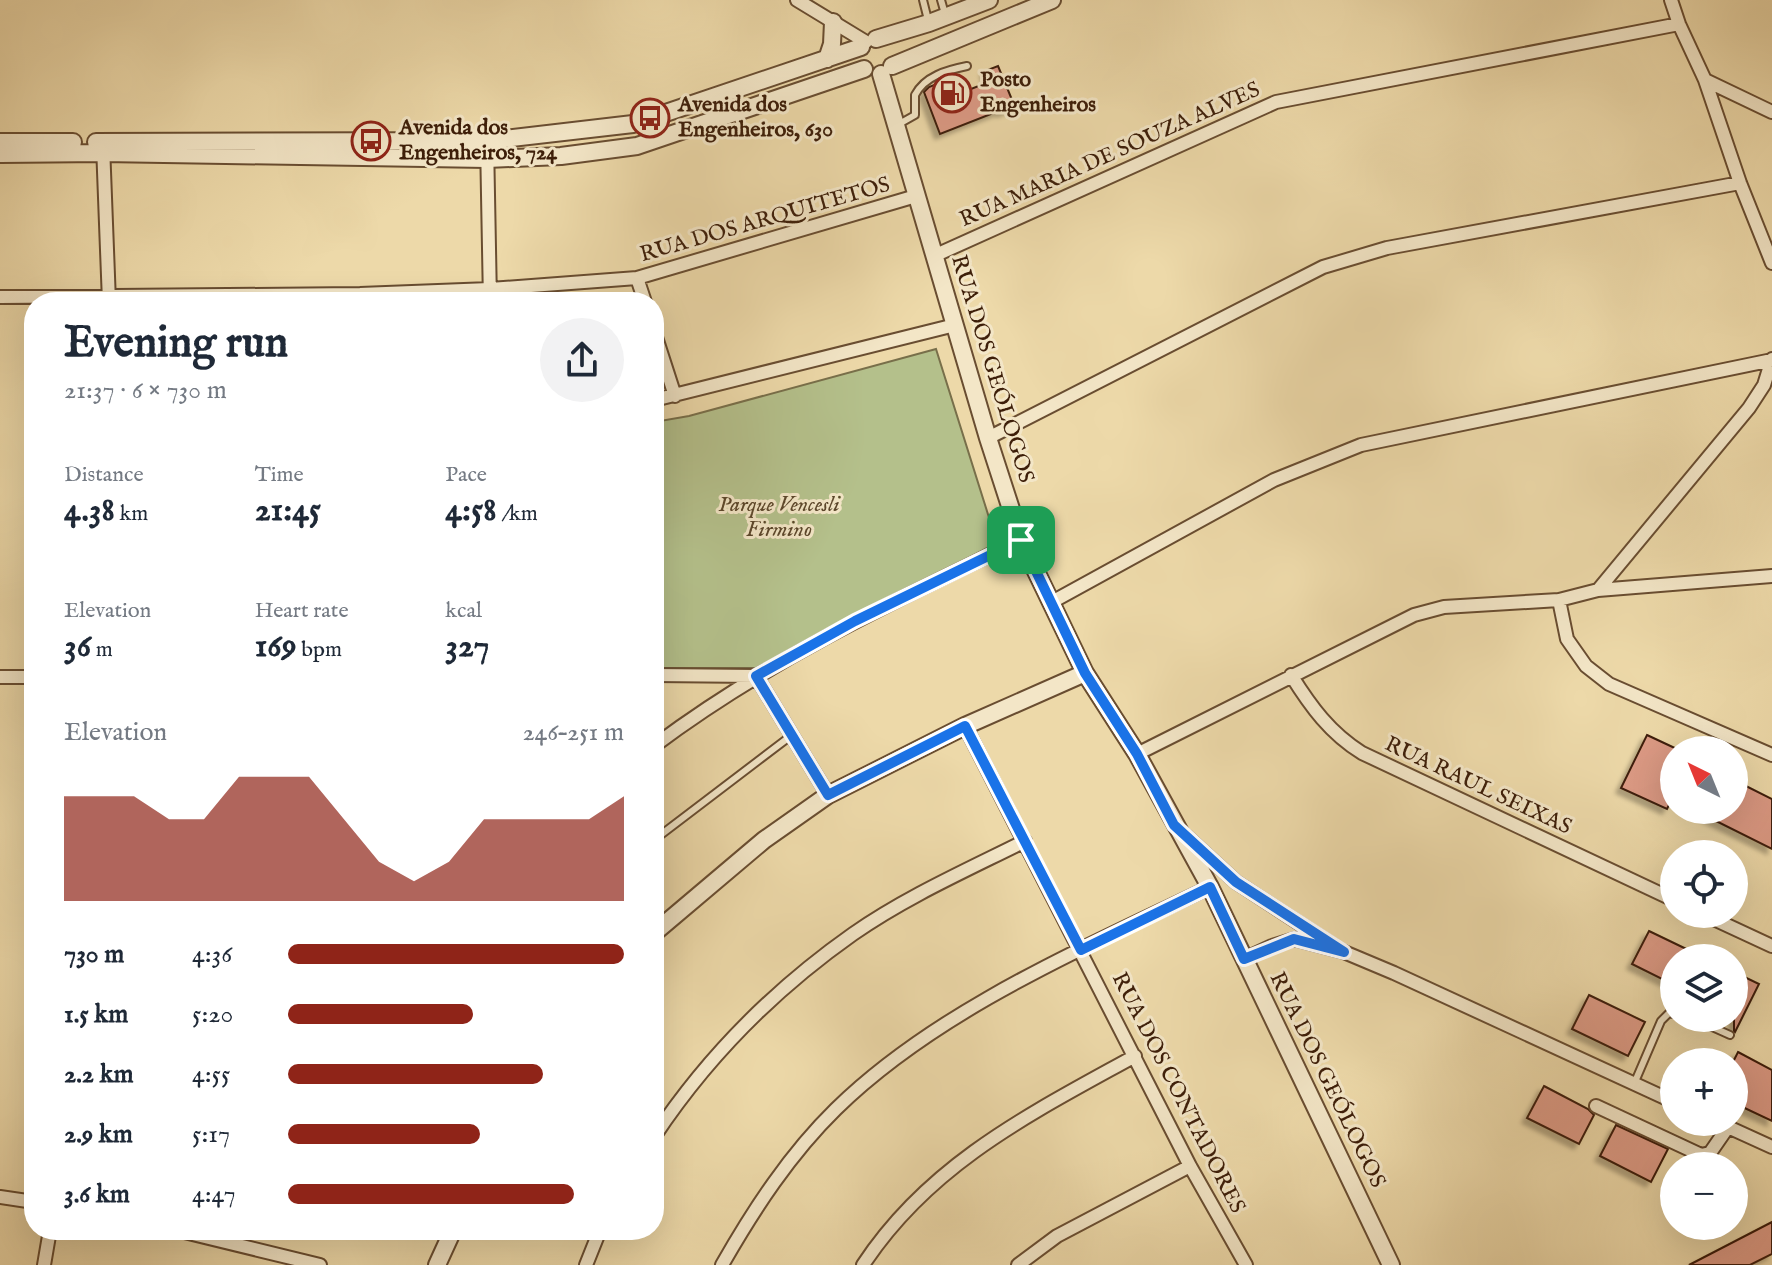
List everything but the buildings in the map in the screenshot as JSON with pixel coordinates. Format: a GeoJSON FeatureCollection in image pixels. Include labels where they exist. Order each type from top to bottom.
{"type":"FeatureCollection","features":[{"type":"Feature","properties":{"kind":"street"},"geometry":{"type":"LineString","coordinates":[[868,43],[858,56],[864,69],[872,74],[1052,0]]}},
{"type":"Feature","properties":{"kind":"street"},"geometry":{"type":"LineString","coordinates":[[1671,0],[1705,80],[1740,183],[1772,263]]}},
{"type":"Feature","properties":{"kind":"street"},"geometry":{"type":"LineString","coordinates":[[799,1],[868,43],[890,45],[894,55],[886,70]]}},
{"type":"Feature","properties":{"kind":"street"},"geometry":{"type":"LineString","coordinates":[[0,154],[103,147],[487,141],[633,124],[827,59],[983,2],[987,27]]}},
{"type":"Feature","properties":{"kind":"street"},"geometry":{"type":"LineString","coordinates":[[827,59],[832,44],[833,22]]}},
{"type":"Feature","properties":{"kind":"street","name":"RUA MARIA DE SOUZA ALVES"},"geometry":{"type":"LineString","coordinates":[[936,255],[1276,102],[1679,24]]}},
{"type":"Feature","properties":{"kind":"street"},"geometry":{"type":"LineString","coordinates":[[0,142],[487,159],[561,156],[637,146],[864,69]]}},
{"type":"Feature","properties":{"kind":"street","name":"RUA DOS GEÓLOGOS"},"geometry":{"type":"LineString","coordinates":[[886,70],[896,125],[916,196],[1021,540],[1085,673],[1137,754],[1210,887],[1391,1265]]}},
{"type":"Feature","properties":{"kind":"street"},"geometry":{"type":"LineString","coordinates":[[1705,80],[1772,112]]}},
{"type":"Feature","properties":{"kind":"street"},"geometry":{"type":"LineString","coordinates":[[487,141],[490,292]]}},
{"type":"Feature","properties":{"kind":"street"},"geometry":{"type":"LineString","coordinates":[[103,147],[109,292]]}},
{"type":"Feature","properties":{"kind":"street"},"geometry":{"type":"LineString","coordinates":[[988,438],[1323,267],[1387,248],[1740,183]]}},
{"type":"Feature","properties":{"kind":"street","name":"RUA DOS ARQUITETOS"},"geometry":{"type":"LineString","coordinates":[[523,292],[637,278],[916,196]]}},
{"type":"Feature","properties":{"kind":"street"},"geometry":{"type":"LineString","coordinates":[[637,278],[642,292]]}},
{"type":"Feature","properties":{"kind":"street","name":"RUA DOS ARQUITETOS"},"geometry":{"type":"LineString","coordinates":[[0,297],[24,297]]}},
{"type":"Feature","properties":{"kind":"street"},"geometry":{"type":"LineString","coordinates":[[664,398],[955,325]]}},
{"type":"Feature","properties":{"kind":"street"},"geometry":{"type":"LineString","coordinates":[[1050,603],[1274,480],[1361,445],[1772,360],[1764,385],[1749,408],[1598,590]]}},
{"type":"Feature","properties":{"kind":"street"},"geometry":{"type":"LineString","coordinates":[[664,362],[675,396]]}},
{"type":"Feature","properties":{"kind":"street"},"geometry":{"type":"LineString","coordinates":[[664,739],[756,676],[855,621],[1021,540]]}},
{"type":"Feature","properties":{"kind":"street"},"geometry":{"type":"LineString","coordinates":[[1137,754],[1414,615],[1444,607],[1559,600],[1598,590],[1772,576]]}},
{"type":"Feature","properties":{"kind":"street"},"geometry":{"type":"LineString","coordinates":[[1559,600],[1567,639],[1586,666],[1609,684],[1772,755]]}},
{"type":"Feature","properties":{"kind":"street"},"geometry":{"type":"LineString","coordinates":[[664,925],[764,840],[828,795],[965,726],[1085,673]]}},
{"type":"Feature","properties":{"kind":"street"},"geometry":{"type":"LineString","coordinates":[[664,675],[756,676]]}},
{"type":"Feature","properties":{"kind":"street","name":"RUA RAUL SEIXAS"},"geometry":{"type":"LineString","coordinates":[[1291,675],[1324,723],[1362,753],[1660,893]]}},
{"type":"Feature","properties":{"kind":"street"},"geometry":{"type":"LineString","coordinates":[[756,676],[828,795]]}},
{"type":"Feature","properties":{"kind":"street"},"geometry":{"type":"LineString","coordinates":[[0,677],[24,677]]}},
{"type":"Feature","properties":{"kind":"street","name":"RUA DOS CONTADORES"},"geometry":{"type":"LineString","coordinates":[[965,726],[1190,1166],[1246,1265]]}},
{"type":"Feature","properties":{"kind":"street"},"geometry":{"type":"LineString","coordinates":[[1174,825],[1236,882],[1344,952]]}},
{"type":"Feature","properties":{"kind":"street"},"geometry":{"type":"LineString","coordinates":[[664,1124],[751,1016],[801,974],[855,933],[922,893],[1025,841]]}},
{"type":"Feature","properties":{"kind":"street"},"geometry":{"type":"LineString","coordinates":[[722,1265],[790,1160],[836,1109],[884,1067],[960,1015],[1081,950],[1210,887]]}},
{"type":"Feature","properties":{"kind":"street"},"geometry":{"type":"LineString","coordinates":[[1733,928],[1772,946]]}},
{"type":"Feature","properties":{"kind":"street"},"geometry":{"type":"LineString","coordinates":[[1244,959],[1294,939],[1344,952],[1660,1096]]}},
{"type":"Feature","properties":{"kind":"street"},"geometry":{"type":"LineString","coordinates":[[863,1265],[880,1239],[932,1184],[987,1140],[1135,1056]]}},
{"type":"Feature","properties":{"kind":"street"},"geometry":{"type":"LineString","coordinates":[[1596,1106],[1660,1136]]}},
{"type":"Feature","properties":{"kind":"street"},"geometry":{"type":"LineString","coordinates":[[1660,1136],[1701,1155],[1710,1153],[1717,1136]]}},
{"type":"Feature","properties":{"kind":"street"},"geometry":{"type":"LineString","coordinates":[[1747,1136],[1772,1147]]}},
{"type":"Feature","properties":{"kind":"street"},"geometry":{"type":"LineString","coordinates":[[1018,1265],[1057,1236],[1190,1166]]}},
{"type":"Feature","properties":{"kind":"street"},"geometry":{"type":"LineString","coordinates":[[0,1197],[24,1201]]}},
{"type":"Feature","properties":{"kind":"street"},"geometry":{"type":"LineString","coordinates":[[44,1265],[48,1240]]}},
{"type":"Feature","properties":{"kind":"street"},"geometry":{"type":"LineString","coordinates":[[220,1240],[320,1265]]}},
{"type":"Feature","properties":{"kind":"street"},"geometry":{"type":"LineString","coordinates":[[437,1265],[448,1240]]}},
{"type":"Feature","properties":{"kind":"street"},"geometry":{"type":"LineString","coordinates":[[586,1265],[596,1240]]}},
{"type":"Feature","properties":{"kind":"lane"},"geometry":{"type":"LineString","coordinates":[[923,0],[929,23]]}},
{"type":"Feature","properties":{"kind":"lane"},"geometry":{"type":"LineString","coordinates":[[941,0],[947,17]]}},
{"type":"Feature","properties":{"kind":"lane"},"geometry":{"type":"LineString","coordinates":[[896,125],[915,115],[915,95],[929,79],[949,69],[967,66]]}},
{"type":"Feature","properties":{"kind":"lane"},"geometry":{"type":"LineString","coordinates":[[664,832],[792,735]]}},
{"type":"Feature","properties":{"kind":"lane"},"geometry":{"type":"LineString","coordinates":[[1634,1084],[1660,1023]]}},
{"type":"Feature","properties":{"kind":"lane"},"geometry":{"type":"LineString","coordinates":[[1723,1032],[1730,1035]]}},
{"type":"Feature","properties":{"kind":"green space","name":"Parque Vencesli Firmino"},"geometry":{"type":"Polygon","coordinates":[[[936,349],[997,543],[756,668],[664,668],[664,420],[936,349]]]}},
{"type":"Feature","properties":{"kind":"place","name":"Posto Engenheiros"},"geometry":{"type":"Point","coordinates":[952,93]}},
{"type":"Feature","properties":{"kind":"place","name":"Avenida dos Engenheiros, 630"},"geometry":{"type":"Point","coordinates":[650,118]}},
{"type":"Feature","properties":{"kind":"place","name":"Avenida dos Engenheiros, 724"},"geometry":{"type":"Point","coordinates":[371,141]}},
{"type":"Feature","properties":{"kind":"route"},"geometry":{"type":"LineString","coordinates":[[1021,540],[1085,673],[1137,754],[1174,825],[1236,882],[1344,952],[1294,939],[1244,959],[1210,887],[1081,950],[965,726],[828,795],[756,676],[855,621],[1021,540]]}}]}
